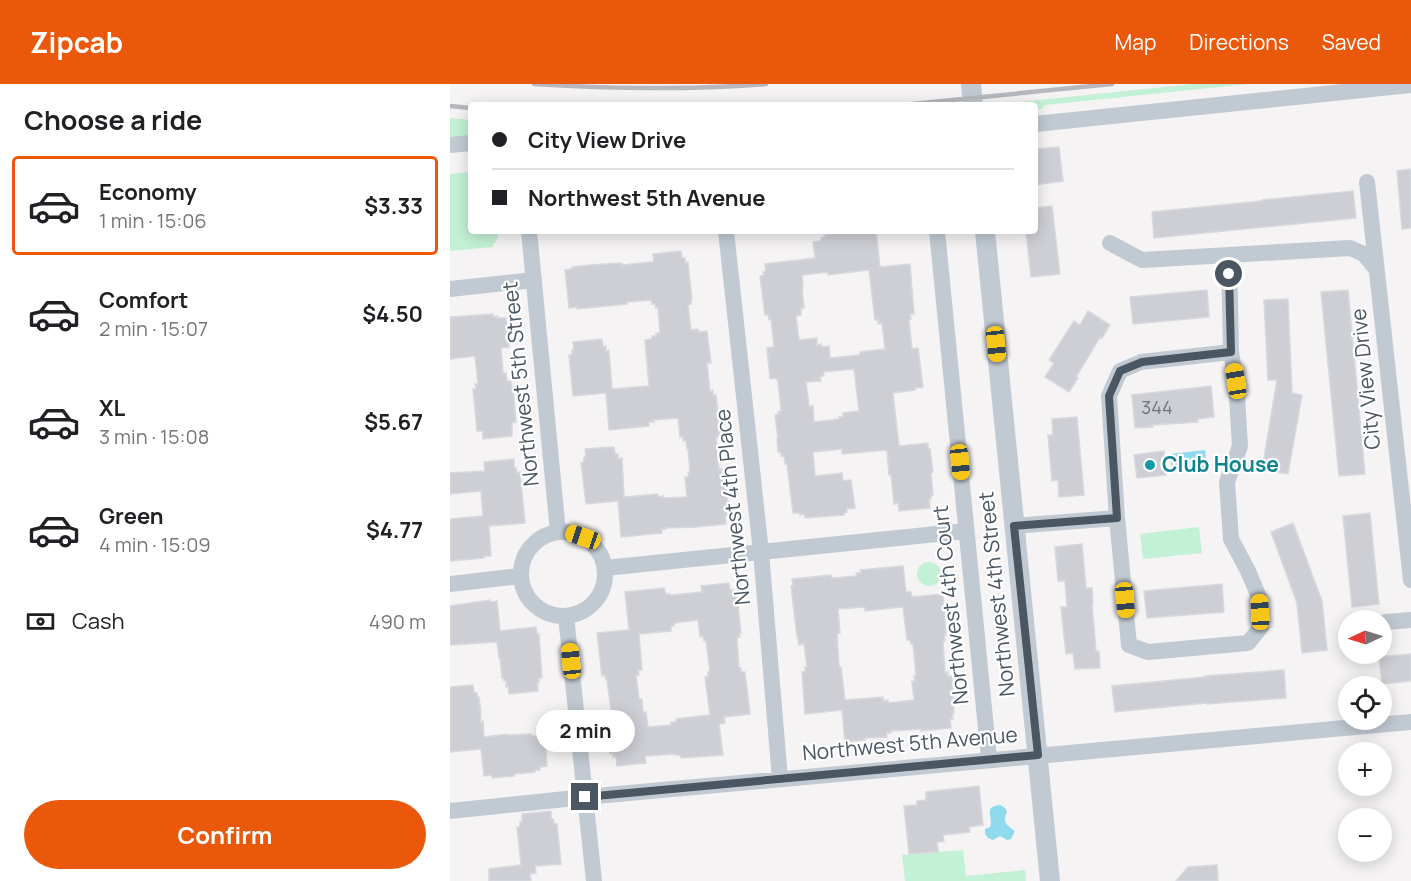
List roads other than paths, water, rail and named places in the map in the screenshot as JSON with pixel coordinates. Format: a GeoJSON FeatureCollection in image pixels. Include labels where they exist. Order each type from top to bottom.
{"type":"FeatureCollection","features":[{"type":"Feature","properties":{"kind":"street"},"geometry":{"type":"LineString","coordinates":[[971,84],[973,102]]}},
{"type":"Feature","properties":{"kind":"street"},"geometry":{"type":"LineString","coordinates":[[1038,124],[1411,85]]}},
{"type":"Feature","properties":{"kind":"street"},"geometry":{"type":"LineString","coordinates":[[450,145],[468,143]]}},
{"type":"Feature","properties":{"kind":"street","name":"City View Drive"},"geometry":{"type":"LineString","coordinates":[[1367,182],[1376,269],[1407,484],[1411,580]]}},
{"type":"Feature","properties":{"kind":"street","name":"Northwest 5th Street"},"geometry":{"type":"LineString","coordinates":[[529,234],[558,532]]}},
{"type":"Feature","properties":{"kind":"street","name":"Northwest 4th Place"},"geometry":{"type":"LineString","coordinates":[[726,234],[761,552],[780,779]]}},
{"type":"Feature","properties":{"kind":"street","name":"Northwest 4th Court"},"geometry":{"type":"LineString","coordinates":[[937,234],[989,759]]}},
{"type":"Feature","properties":{"kind":"street","name":"Northwest 4th Street"},"geometry":{"type":"LineString","coordinates":[[985,234],[1050,881]]}},
{"type":"Feature","properties":{"kind":"street"},"geometry":{"type":"LineString","coordinates":[[1110,243],[1142,260],[1350,248],[1364,254],[1376,269]]}},
{"type":"Feature","properties":{"kind":"street"},"geometry":{"type":"LineString","coordinates":[[1229,255],[1231,352],[1236,381],[1240,446],[1227,482],[1231,539],[1259,597],[1261,627],[1248,643],[1148,652],[1129,645],[1109,396],[1120,371],[1142,362],[1231,352]]}},
{"type":"Feature","properties":{"kind":"street"},"geometry":{"type":"LineString","coordinates":[[450,289],[534,280]]}},
{"type":"Feature","properties":{"kind":"street"},"geometry":{"type":"LineString","coordinates":[[1014,526],[1117,518]]}},
{"type":"Feature","properties":{"kind":"street"},"geometry":{"type":"LineString","coordinates":[[605,568],[966,531]]}},
{"type":"Feature","properties":{"kind":"street"},"geometry":{"type":"LineString","coordinates":[[558,532],[583,537],[594,545],[601,555],[605,568],[602,590],[596,600],[588,608],[566,616],[554,615],[542,610],[532,602],[520,576],[527,553],[535,543],[558,532]]}},
{"type":"Feature","properties":{"kind":"street"},"geometry":{"type":"LineString","coordinates":[[450,584],[520,576]]}},
{"type":"Feature","properties":{"kind":"street"},"geometry":{"type":"LineString","coordinates":[[566,616],[594,881]]}},
{"type":"Feature","properties":{"kind":"street"},"geometry":{"type":"LineString","coordinates":[[1392,622],[1411,620]]}},
{"type":"Feature","properties":{"kind":"street","name":"Northwest 5th Avenue"},"geometry":{"type":"LineString","coordinates":[[450,811],[989,759],[1411,722]]}},
{"type":"Feature","properties":{"kind":"water"},"geometry":{"type":"Polygon","coordinates":[[[1205,450],[1207,468],[1172,472],[1170,454],[1205,450]]]}},
{"type":"Feature","properties":{"kind":"water"},"geometry":{"type":"Polygon","coordinates":[[[1000,805],[1007,811],[1006,822],[1015,831],[1011,839],[1007,840],[1000,836],[993,840],[985,834],[985,829],[990,827],[991,823],[991,808],[1000,805]]]}},
{"type":"Feature","properties":{"kind":"railway"},"geometry":{"type":"LineString","coordinates":[[534,84],[650,88],[766,84]]}},
{"type":"Feature","properties":{"kind":"railway"},"geometry":{"type":"LineString","coordinates":[[932,102],[1112,84]]}},
{"type":"Feature","properties":{"kind":"railway"},"geometry":{"type":"LineString","coordinates":[[450,106],[468,108]]}},
{"type":"Feature","properties":{"kind":"place","name":"Club House"},"geometry":{"type":"Point","coordinates":[1150,465]}}]}
